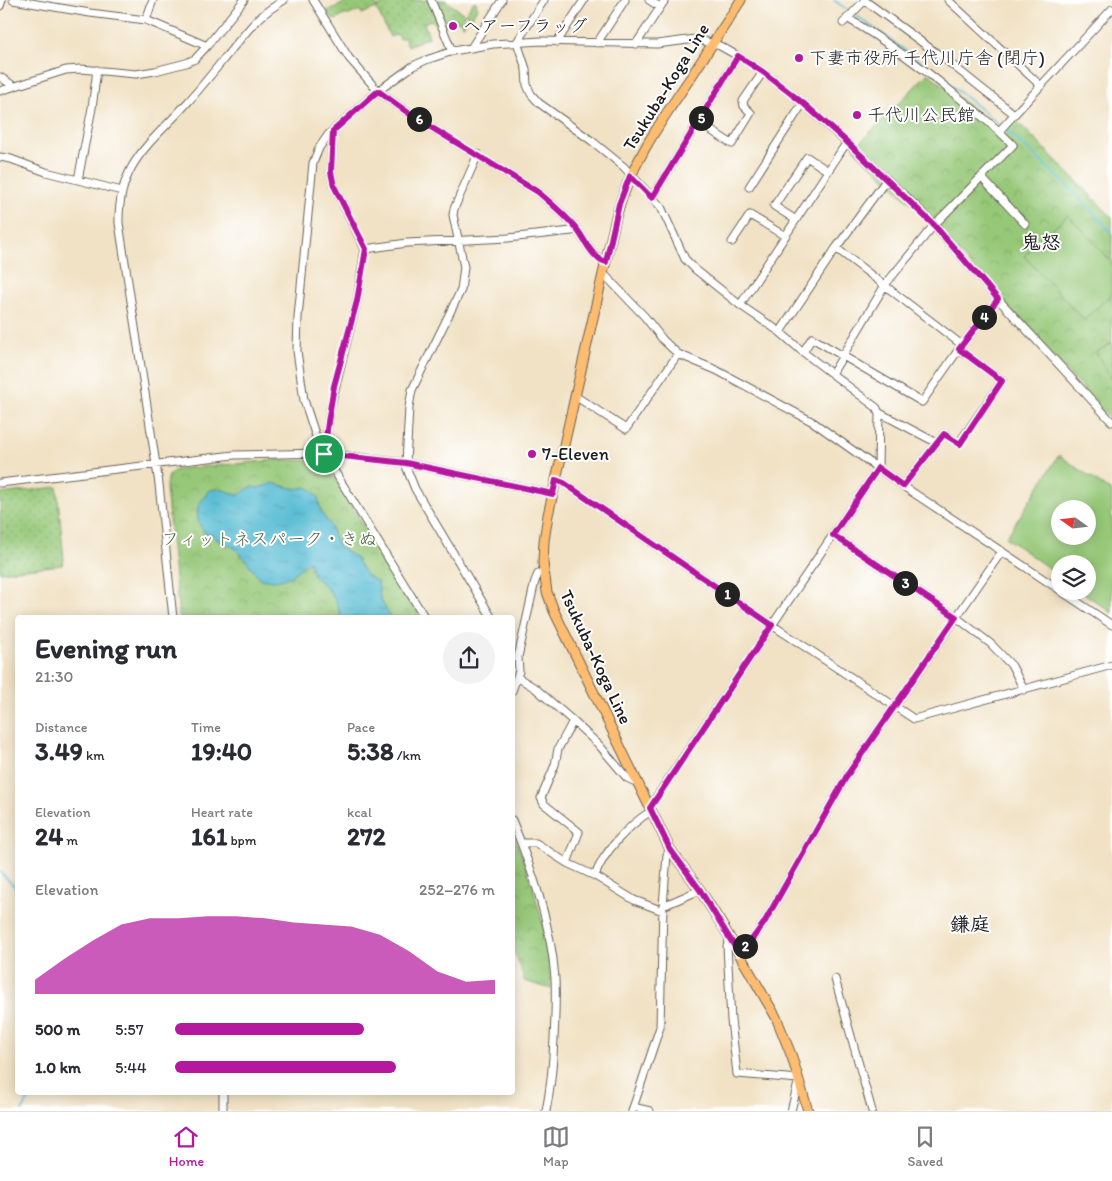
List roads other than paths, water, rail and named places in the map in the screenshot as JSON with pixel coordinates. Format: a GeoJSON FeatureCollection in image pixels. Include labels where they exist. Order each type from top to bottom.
{"type":"FeatureCollection","features":[{"type":"Feature","properties":{"kind":"main road","name":"Tsukuba-Koga Line"},"geometry":{"type":"LineString","coordinates":[[741,0],[669,109],[630,176],[619,204],[553,494],[544,542],[544,572],[554,611],[670,849],[700,890],[732,940],[776,1017],[799,1079],[808,1111]]}},
{"type":"Feature","properties":{"kind":"street"},"geometry":{"type":"LineString","coordinates":[[0,6],[2,0]]}},
{"type":"Feature","properties":{"kind":"street"},"geometry":{"type":"LineString","coordinates":[[13,0],[146,20],[207,46]]}},
{"type":"Feature","properties":{"kind":"street"},"geometry":{"type":"LineString","coordinates":[[146,20],[153,0]]}},
{"type":"Feature","properties":{"kind":"street"},"geometry":{"type":"LineString","coordinates":[[173,615],[156,463],[119,223],[122,191],[133,163],[141,151],[188,102],[257,20],[284,0]]}},
{"type":"Feature","properties":{"kind":"street"},"geometry":{"type":"LineString","coordinates":[[313,0],[350,58],[378,91],[414,117],[538,192],[553,204],[576,228],[597,258],[606,262]]}},
{"type":"Feature","properties":{"kind":"street"},"geometry":{"type":"LineString","coordinates":[[431,0],[452,51]]}},
{"type":"Feature","properties":{"kind":"street"},"geometry":{"type":"LineString","coordinates":[[471,48],[502,0]]}},
{"type":"Feature","properties":{"kind":"street"},"geometry":{"type":"LineString","coordinates":[[517,42],[544,0]]}},
{"type":"Feature","properties":{"kind":"street"},"geometry":{"type":"LineString","coordinates":[[557,42],[584,0]]}},
{"type":"Feature","properties":{"kind":"street"},"geometry":{"type":"LineString","coordinates":[[597,43],[625,0]]}},
{"type":"Feature","properties":{"kind":"street"},"geometry":{"type":"LineString","coordinates":[[649,0],[660,7]]}},
{"type":"Feature","properties":{"kind":"street"},"geometry":{"type":"LineString","coordinates":[[636,44],[665,0]]}},
{"type":"Feature","properties":{"kind":"street"},"geometry":{"type":"LineString","coordinates":[[832,374],[885,285],[934,225],[1013,145],[1000,130],[928,73],[876,36],[845,20],[864,0],[946,60],[1014,114]]}},
{"type":"Feature","properties":{"kind":"street"},"geometry":{"type":"LineString","coordinates":[[948,0],[1040,85]]}},
{"type":"Feature","properties":{"kind":"street"},"geometry":{"type":"LineString","coordinates":[[1,90],[66,70],[97,70],[136,74],[155,71],[195,59],[242,1]]}},
{"type":"Feature","properties":{"kind":"street"},"geometry":{"type":"LineString","coordinates":[[1000,130],[1112,9]]}},
{"type":"Feature","properties":{"kind":"street"},"geometry":{"type":"LineString","coordinates":[[423,615],[316,438],[304,400],[297,343],[313,163],[318,148],[333,131],[378,91],[417,64],[452,51],[517,42],[657,44],[696,39],[712,43],[738,56],[763,72],[803,103],[887,179],[934,225],[998,299],[1112,422]]}},
{"type":"Feature","properties":{"kind":"street"},"geometry":{"type":"LineString","coordinates":[[517,42],[526,69],[527,85],[536,100],[592,141],[624,168],[661,207],[685,260],[740,305],[780,332],[803,352],[878,408],[878,468],[650,809],[604,856],[595,876]]}},
{"type":"Feature","properties":{"kind":"street"},"geometry":{"type":"LineString","coordinates":[[652,198],[738,56]]}},
{"type":"Feature","properties":{"kind":"street"},"geometry":{"type":"LineString","coordinates":[[78,180],[92,108],[97,70]]}},
{"type":"Feature","properties":{"kind":"street"},"geometry":{"type":"LineString","coordinates":[[698,122],[732,144],[751,113],[744,106],[743,102],[763,72]]}},
{"type":"Feature","properties":{"kind":"street"},"geometry":{"type":"LineString","coordinates":[[0,77],[14,86]]}},
{"type":"Feature","properties":{"kind":"street"},"geometry":{"type":"LineString","coordinates":[[749,187],[803,103]]}},
{"type":"Feature","properties":{"kind":"street"},"geometry":{"type":"LineString","coordinates":[[324,454],[331,401],[357,301],[366,249],[334,186],[331,172],[333,131]]}},
{"type":"Feature","properties":{"kind":"street"},"geometry":{"type":"LineString","coordinates":[[740,305],[847,142]]}},
{"type":"Feature","properties":{"kind":"street"},"geometry":{"type":"LineString","coordinates":[[478,154],[453,215],[464,267],[461,290],[412,390],[409,407],[406,463],[415,489],[490,615]]}},
{"type":"Feature","properties":{"kind":"street"},"geometry":{"type":"LineString","coordinates":[[0,156],[11,158],[46,172],[122,191]]}},
{"type":"Feature","properties":{"kind":"street"},"geometry":{"type":"LineString","coordinates":[[796,220],[774,206],[807,157],[828,171]]}},
{"type":"Feature","properties":{"kind":"street"},"geometry":{"type":"LineString","coordinates":[[981,177],[1025,224]]}},
{"type":"Feature","properties":{"kind":"street"},"geometry":{"type":"LineString","coordinates":[[780,332],[836,248],[887,179]]}},
{"type":"Feature","properties":{"kind":"street"},"geometry":{"type":"LineString","coordinates":[[732,242],[750,215],[785,236]]}},
{"type":"Feature","properties":{"kind":"street"},"geometry":{"type":"LineString","coordinates":[[366,249],[407,242],[523,237],[572,231],[576,228]]}},
{"type":"Feature","properties":{"kind":"street"},"geometry":{"type":"LineString","coordinates":[[836,248],[885,285],[1002,381],[960,444],[944,434],[903,486]]}},
{"type":"Feature","properties":{"kind":"street"},"geometry":{"type":"LineString","coordinates":[[603,273],[607,275],[663,340],[678,354],[724,374],[813,422],[903,486],[1051,584]]}},
{"type":"Feature","properties":{"kind":"street"},"geometry":{"type":"LineString","coordinates":[[803,352],[812,338],[922,402],[998,299]]}},
{"type":"Feature","properties":{"kind":"street"},"geometry":{"type":"LineString","coordinates":[[575,396],[626,429],[678,354]]}},
{"type":"Feature","properties":{"kind":"street"},"geometry":{"type":"LineString","coordinates":[[878,412],[937,443]]}},
{"type":"Feature","properties":{"kind":"street"},"geometry":{"type":"LineString","coordinates":[[0,482],[234,455],[276,453],[324,454],[406,463],[553,494]]}},
{"type":"Feature","properties":{"kind":"street"},"geometry":{"type":"LineString","coordinates":[[556,480],[564,483],[914,719],[1112,665]]}},
{"type":"Feature","properties":{"kind":"street"},"geometry":{"type":"LineString","coordinates":[[833,535],[956,617],[991,644],[1012,666],[1024,690]]}},
{"type":"Feature","properties":{"kind":"street"},"geometry":{"type":"LineString","coordinates":[[738,952],[753,938],[764,923],[848,774],[1002,551]]}},
{"type":"Feature","properties":{"kind":"street"},"geometry":{"type":"LineString","coordinates":[[515,683],[518,657],[535,580],[538,574],[544,572]]}},
{"type":"Feature","properties":{"kind":"street"},"geometry":{"type":"LineString","coordinates":[[1074,600],[1112,626]]}},
{"type":"Feature","properties":{"kind":"street"},"geometry":{"type":"LineString","coordinates":[[515,653],[518,657]]}},
{"type":"Feature","properties":{"kind":"street"},"geometry":{"type":"LineString","coordinates":[[517,677],[527,681],[573,721],[599,744],[627,778],[638,783]]}},
{"type":"Feature","properties":{"kind":"street"},"geometry":{"type":"LineString","coordinates":[[567,863],[579,832],[544,804],[541,798],[555,765],[558,749],[573,721]]}},
{"type":"Feature","properties":{"kind":"street"},"geometry":{"type":"LineString","coordinates":[[515,827],[541,903],[555,978],[552,1071],[546,1111]]}},
{"type":"Feature","properties":{"kind":"street"},"geometry":{"type":"LineString","coordinates":[[522,843],[536,843],[567,863],[595,876],[634,900],[663,909],[700,890]]}},
{"type":"Feature","properties":{"kind":"street"},"geometry":{"type":"LineString","coordinates":[[650,1111],[632,1109],[660,1026],[663,909],[667,855],[670,849]]}},
{"type":"Feature","properties":{"kind":"street"},"geometry":{"type":"LineString","coordinates":[[732,940],[727,946],[736,1074],[799,1079],[791,1111]]}},
{"type":"Feature","properties":{"kind":"street"},"geometry":{"type":"LineString","coordinates":[[835,979],[872,1111]]}},
{"type":"Feature","properties":{"kind":"street"},"geometry":{"type":"LineString","coordinates":[[223,1111],[224,1095]]}},
{"type":"Feature","properties":{"kind":"water"},"geometry":{"type":"Polygon","coordinates":[[[273,483],[296,489],[306,487],[312,490],[318,497],[321,512],[331,527],[338,546],[355,557],[366,575],[378,582],[380,598],[389,615],[340,615],[329,590],[313,575],[309,561],[290,577],[276,581],[260,579],[238,551],[217,540],[212,534],[205,534],[197,514],[199,505],[209,491],[218,489],[239,495],[251,487],[259,488],[273,483]]]}},
{"type":"Feature","properties":{"kind":"waterway"},"geometry":{"type":"LineString","coordinates":[[834,0],[850,12]]}},
{"type":"Feature","properties":{"kind":"waterway"},"geometry":{"type":"LineString","coordinates":[[854,14],[935,73],[987,114],[1038,158],[1112,232]]}},
{"type":"Feature","properties":{"kind":"waterway"},"geometry":{"type":"LineString","coordinates":[[0,872],[15,887]]}},
{"type":"Feature","properties":{"kind":"waterway"},"geometry":{"type":"LineString","coordinates":[[22,1111],[31,1095]]}},
{"type":"Feature","properties":{"kind":"place","name":"ヘアーフラッグ"},"geometry":{"type":"Point","coordinates":[453,26]}},
{"type":"Feature","properties":{"kind":"place","name":"下妻市役所 千代川庁舎 (閉庁)"},"geometry":{"type":"Point","coordinates":[799,58]}},
{"type":"Feature","properties":{"kind":"place","name":"千代川公民館"},"geometry":{"type":"Point","coordinates":[857,115]}},
{"type":"Feature","properties":{"kind":"place","name":"7-Eleven"},"geometry":{"type":"Point","coordinates":[532,454]}},
{"type":"Feature","properties":{"kind":"district","name":"鬼怒"},"geometry":{"type":"Point","coordinates":[1041,242]}},
{"type":"Feature","properties":{"kind":"district","name":"鎌庭"},"geometry":{"type":"Point","coordinates":[970,924]}},
{"type":"Feature","properties":{"kind":"park label","name":"フィットネスパーク・きぬ"},"geometry":{"type":"Point","coordinates":[269,539]}}]}
